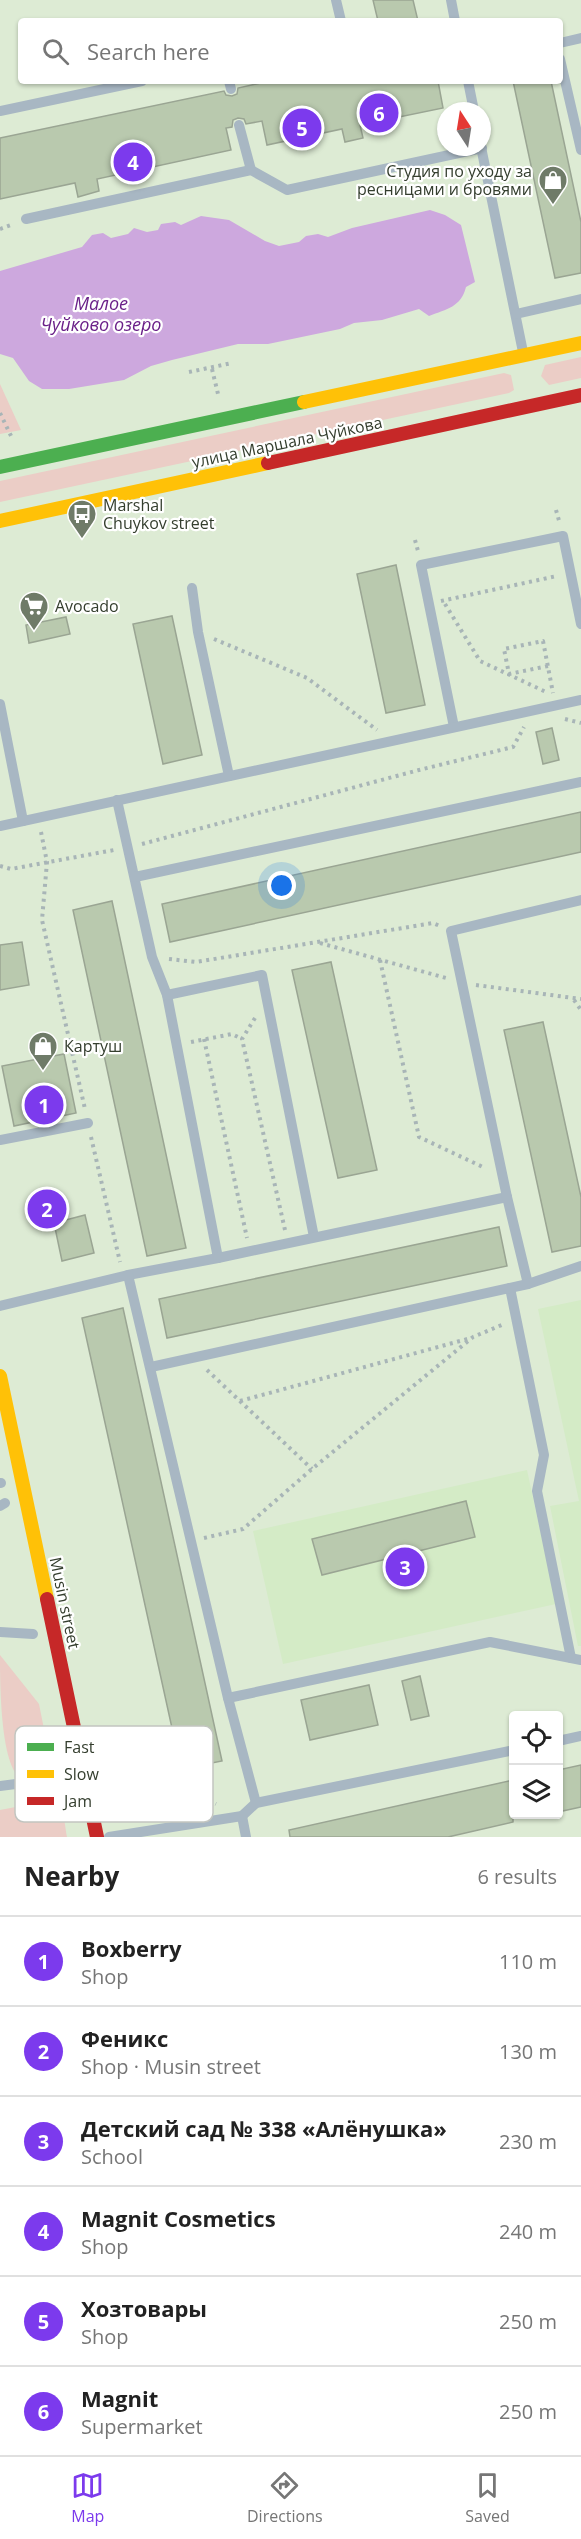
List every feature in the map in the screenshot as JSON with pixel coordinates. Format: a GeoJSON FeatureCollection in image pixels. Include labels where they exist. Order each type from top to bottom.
{"type":"FeatureCollection","features":[{"type":"Feature","properties":{"kind":"main road"},"geometry":{"type":"LineString","coordinates":[[0,467],[525,360],[581,343]]}},
{"type":"Feature","properties":{"kind":"main road","name":"улица Маршала Чуйкова"},"geometry":{"type":"LineString","coordinates":[[0,521],[533,400],[581,396]]}},
{"type":"Feature","properties":{"kind":"main road","name":"Musin street"},"geometry":{"type":"LineString","coordinates":[[0,1376],[74,1726]]}},
{"type":"Feature","properties":{"kind":"main road"},"geometry":{"type":"LineString","coordinates":[[0,1482],[4,1508]]}},
{"type":"Feature","properties":{"kind":"main road","name":"Musin street"},"geometry":{"type":"LineString","coordinates":[[94,1822],[97,1837]]}},
{"type":"Feature","properties":{"kind":"lane"},"geometry":{"type":"LineString","coordinates":[[336,0],[340,18]]}},
{"type":"Feature","properties":{"kind":"lane"},"geometry":{"type":"LineString","coordinates":[[451,0],[455,18]]}},
{"type":"Feature","properties":{"kind":"lane"},"geometry":{"type":"LineString","coordinates":[[563,42],[581,38]]}},
{"type":"Feature","properties":{"kind":"lane"},"geometry":{"type":"LineString","coordinates":[[563,72],[581,150]]}},
{"type":"Feature","properties":{"kind":"lane"},"geometry":{"type":"LineString","coordinates":[[0,111],[128,84]]}},
{"type":"Feature","properties":{"kind":"lane"},"geometry":{"type":"LineString","coordinates":[[469,84],[472,102]]}},
{"type":"Feature","properties":{"kind":"lane"},"geometry":{"type":"LineString","coordinates":[[239,125],[251,170]]}},
{"type":"Feature","properties":{"kind":"lane"},"geometry":{"type":"LineString","coordinates":[[26,219],[251,170],[286,190],[445,156]]}},
{"type":"Feature","properties":{"kind":"lane"},"geometry":{"type":"LineString","coordinates":[[484,156],[525,360]]}},
{"type":"Feature","properties":{"kind":"lane"},"geometry":{"type":"LineString","coordinates":[[516,314],[581,299]]}},
{"type":"Feature","properties":{"kind":"lane"},"geometry":{"type":"LineString","coordinates":[[454,727],[421,565],[563,536],[581,624]]}},
{"type":"Feature","properties":{"kind":"lane"},"geometry":{"type":"LineString","coordinates":[[192,588],[198,632],[229,776]]}},
{"type":"Feature","properties":{"kind":"lane"},"geometry":{"type":"LineString","coordinates":[[0,826],[581,700]]}},
{"type":"Feature","properties":{"kind":"lane"},"geometry":{"type":"LineString","coordinates":[[0,704],[23,821]]}},
{"type":"Feature","properties":{"kind":"lane"},"geometry":{"type":"LineString","coordinates":[[135,877],[581,782]]}},
{"type":"Feature","properties":{"kind":"lane"},"geometry":{"type":"LineString","coordinates":[[117,800],[152,957],[167,995],[218,1258]]}},
{"type":"Feature","properties":{"kind":"lane"},"geometry":{"type":"LineString","coordinates":[[528,1284],[502,1176],[451,931],[581,900]]}},
{"type":"Feature","properties":{"kind":"lane"},"geometry":{"type":"LineString","coordinates":[[167,995],[262,975],[314,1237]]}},
{"type":"Feature","properties":{"kind":"lane"},"geometry":{"type":"LineString","coordinates":[[0,1140],[88,1123]]}},
{"type":"Feature","properties":{"kind":"lane"},"geometry":{"type":"LineString","coordinates":[[0,1306],[128,1275],[507,1197]]}},
{"type":"Feature","properties":{"kind":"lane"},"geometry":{"type":"LineString","coordinates":[[151,1367],[528,1284],[581,1266]]}},
{"type":"Feature","properties":{"kind":"lane"},"geometry":{"type":"LineString","coordinates":[[128,1275],[228,1698],[256,1803]]}},
{"type":"Feature","properties":{"kind":"lane"},"geometry":{"type":"LineString","coordinates":[[228,1698],[490,1642],[576,1659],[537,1491],[544,1455],[510,1288]]}},
{"type":"Feature","properties":{"kind":"lane"},"geometry":{"type":"LineString","coordinates":[[0,1632],[33,1634]]}},
{"type":"Feature","properties":{"kind":"lane"},"geometry":{"type":"LineString","coordinates":[[563,1740],[581,1736]]}},
{"type":"Feature","properties":{"kind":"lane"},"geometry":{"type":"LineString","coordinates":[[213,1821],[242,1816],[256,1803],[509,1751]]}},
{"type":"Feature","properties":{"kind":"lane"},"geometry":{"type":"LineString","coordinates":[[0,1786],[15,1784]]}},
{"type":"Feature","properties":{"kind":"lane"},"geometry":{"type":"LineString","coordinates":[[242,1816],[246,1837]]}},
{"type":"Feature","properties":{"kind":"lane"},"geometry":{"type":"LineString","coordinates":[[109,1837],[204,1822]]}},
{"type":"Feature","properties":{"kind":"path"},"geometry":{"type":"LineString","coordinates":[[189,372],[232,363]]}},
{"type":"Feature","properties":{"kind":"path"},"geometry":{"type":"LineString","coordinates":[[212,369],[218,394]]}},
{"type":"Feature","properties":{"kind":"path"},"geometry":{"type":"LineString","coordinates":[[0,413],[12,438]]}},
{"type":"Feature","properties":{"kind":"path"},"geometry":{"type":"LineString","coordinates":[[429,604],[571,574]]}},
{"type":"Feature","properties":{"kind":"path"},"geometry":{"type":"LineString","coordinates":[[444,601],[480,661],[568,703]]}},
{"type":"Feature","properties":{"kind":"path"},"geometry":{"type":"LineString","coordinates":[[198,632],[307,678],[392,741]]}},
{"type":"Feature","properties":{"kind":"path"},"geometry":{"type":"LineString","coordinates":[[509,674],[504,649],[543,641],[554,696]]}},
{"type":"Feature","properties":{"kind":"path"},"geometry":{"type":"LineString","coordinates":[[509,674],[548,666]]}},
{"type":"Feature","properties":{"kind":"path"},"geometry":{"type":"LineString","coordinates":[[558,716],[581,723]]}},
{"type":"Feature","properties":{"kind":"path"},"geometry":{"type":"LineString","coordinates":[[0,866],[11,869],[129,847],[513,747],[527,719]]}},
{"type":"Feature","properties":{"kind":"path"},"geometry":{"type":"LineString","coordinates":[[39,818],[47,862],[42,920],[120,1264],[128,1275]]}},
{"type":"Feature","properties":{"kind":"path"},"geometry":{"type":"LineString","coordinates":[[152,957],[196,962],[433,923],[451,931]]}},
{"type":"Feature","properties":{"kind":"path"},"geometry":{"type":"LineString","coordinates":[[380,960],[419,1137],[502,1176]]}},
{"type":"Feature","properties":{"kind":"path"},"geometry":{"type":"LineString","coordinates":[[267,999],[242,1039],[288,1243]]}},
{"type":"Feature","properties":{"kind":"path"},"geometry":{"type":"LineString","coordinates":[[573,999],[581,1010]]}},
{"type":"Feature","properties":{"kind":"path"},"geometry":{"type":"LineString","coordinates":[[177,1045],[232,1034],[242,1039]]}},
{"type":"Feature","properties":{"kind":"path"},"geometry":{"type":"LineString","coordinates":[[204,1039],[250,1251]]}},
{"type":"Feature","properties":{"kind":"path"},"geometry":{"type":"LineString","coordinates":[[240,1401],[473,1337],[516,1318]]}},
{"type":"Feature","properties":{"kind":"path"},"geometry":{"type":"LineString","coordinates":[[191,1541],[243,1529],[312,1469],[473,1337]]}},
{"type":"Feature","properties":{"kind":"path"},"geometry":{"type":"LineString","coordinates":[[174,1362],[210,1371],[312,1469]]}},
{"type":"Feature","properties":{"kind":"path"},"geometry":{"type":"LineString","coordinates":[[213,1803],[242,1816]]}},
{"type":"Feature","properties":{"kind":"shaded area"},"geometry":{"type":"Polygon","coordinates":[[[581,357],[581,378],[549,385],[541,376],[545,365],[581,357]]]}},
{"type":"Feature","properties":{"kind":"shaded area"},"geometry":{"type":"Polygon","coordinates":[[[504,373],[511,375],[514,390],[509,393],[0,502],[0,481],[504,373]]]}},
{"type":"Feature","properties":{"kind":"shaded area"},"geometry":{"type":"Polygon","coordinates":[[[0,384],[21,430],[0,434],[0,384]]]}},
{"type":"Feature","properties":{"kind":"shaded area"},"geometry":{"type":"Polygon","coordinates":[[[581,1300],[581,1646],[578,1646],[550,1506],[579,1501],[538,1309],[581,1300]]]}},
{"type":"Feature","properties":{"kind":"shaded area"},"geometry":{"type":"Polygon","coordinates":[[[527,1470],[556,1604],[283,1664],[253,1531],[527,1470]]]}},
{"type":"Feature","properties":{"kind":"shaded area"},"geometry":{"type":"Polygon","coordinates":[[[0,1655],[39,1704],[43,1726],[15,1726],[15,1771],[8,1755],[1,1701],[0,1655]]]}},
{"type":"Feature","properties":{"kind":"shaded area"},"geometry":{"type":"Polygon","coordinates":[[[15,1807],[15,1822],[65,1822],[67,1837],[0,1837],[0,1810],[15,1807]]]}},
{"type":"Feature","properties":{"kind":"water","name":"Малое Чуйково озеро"},"geometry":{"type":"Polygon","coordinates":[[[430,210],[445,215],[461,225],[475,282],[466,287],[457,303],[429,316],[419,309],[382,320],[354,323],[340,329],[268,344],[238,344],[151,366],[124,380],[69,389],[42,389],[29,381],[13,358],[0,354],[0,271],[82,247],[92,235],[103,233],[111,238],[128,234],[134,228],[147,232],[158,230],[161,224],[175,222],[181,225],[201,216],[229,220],[265,241],[279,246],[299,242],[306,236],[318,234],[328,237],[352,228],[430,210]]]}},
{"type":"Feature","properties":{"kind":"building"},"geometry":{"type":"Polygon","coordinates":[[[373,0],[413,0],[417,18],[377,18],[373,0]]]}},
{"type":"Feature","properties":{"kind":"building"},"geometry":{"type":"Polygon","coordinates":[[[256,84],[439,84],[442,102],[437,102],[437,109],[360,125],[363,138],[345,142],[342,129],[267,145],[262,121],[246,124],[244,119],[238,118],[233,120],[232,127],[226,128],[231,150],[97,179],[99,191],[78,197],[75,183],[0,199],[0,138],[224,91],[226,95],[237,94],[238,88],[256,84]]]}},
{"type":"Feature","properties":{"kind":"building"},"geometry":{"type":"Polygon","coordinates":[[[514,84],[552,84],[581,222],[581,273],[555,278],[514,84]]]}},
{"type":"Feature","properties":{"kind":"building"},"geometry":{"type":"Polygon","coordinates":[[[396,565],[425,705],[386,713],[357,574],[396,565]]]}},
{"type":"Feature","properties":{"kind":"building"},"geometry":{"type":"Polygon","coordinates":[[[172,616],[202,755],[163,764],[133,624],[172,616]]]}},
{"type":"Feature","properties":{"kind":"building"},"geometry":{"type":"Polygon","coordinates":[[[66,617],[70,634],[29,643],[26,625],[66,617]]]}},
{"type":"Feature","properties":{"kind":"building"},"geometry":{"type":"Polygon","coordinates":[[[552,728],[559,760],[543,764],[536,732],[552,728]]]}},
{"type":"Feature","properties":{"kind":"building"},"geometry":{"type":"Polygon","coordinates":[[[581,812],[581,852],[170,942],[162,904],[581,812]]]}},
{"type":"Feature","properties":{"kind":"building"},"geometry":{"type":"Polygon","coordinates":[[[112,901],[186,1248],[147,1256],[73,910],[112,901]]]}},
{"type":"Feature","properties":{"kind":"building"},"geometry":{"type":"Polygon","coordinates":[[[22,942],[29,985],[0,990],[0,945],[22,942]]]}},
{"type":"Feature","properties":{"kind":"building"},"geometry":{"type":"Polygon","coordinates":[[[331,962],[377,1170],[338,1178],[292,970],[331,962]]]}},
{"type":"Feature","properties":{"kind":"building"},"geometry":{"type":"Polygon","coordinates":[[[543,1022],[581,1197],[581,1246],[552,1252],[504,1030],[543,1022]]]}},
{"type":"Feature","properties":{"kind":"building"},"geometry":{"type":"Polygon","coordinates":[[[64,1054],[76,1113],[14,1126],[2,1066],[64,1054]]]}},
{"type":"Feature","properties":{"kind":"building"},"geometry":{"type":"Polygon","coordinates":[[[85,1215],[94,1253],[62,1261],[54,1223],[85,1215]]]}},
{"type":"Feature","properties":{"kind":"building"},"geometry":{"type":"Polygon","coordinates":[[[499,1227],[507,1266],[167,1338],[159,1299],[499,1227]]]}},
{"type":"Feature","properties":{"kind":"building"},"geometry":{"type":"Polygon","coordinates":[[[123,1308],[222,1761],[213,1763],[213,1726],[172,1726],[82,1318],[123,1308]]]}},
{"type":"Feature","properties":{"kind":"building"},"geometry":{"type":"Polygon","coordinates":[[[466,1501],[475,1537],[322,1575],[312,1539],[466,1501]]]}},
{"type":"Feature","properties":{"kind":"building"},"geometry":{"type":"Polygon","coordinates":[[[420,1676],[429,1716],[411,1720],[402,1681],[420,1676]]]}},
{"type":"Feature","properties":{"kind":"building"},"geometry":{"type":"Polygon","coordinates":[[[369,1685],[378,1725],[310,1740],[301,1700],[369,1685]]]}},
{"type":"Feature","properties":{"kind":"building"},"geometry":{"type":"Polygon","coordinates":[[[581,1765],[581,1807],[563,1811],[563,1769],[581,1765]]]}},
{"type":"Feature","properties":{"kind":"building"},"geometry":{"type":"Polygon","coordinates":[[[509,1781],[509,1819],[513,1819],[513,1822],[448,1837],[290,1837],[289,1830],[509,1781]]]}},
{"type":"Feature","properties":{"kind":"traffic: fast"},"geometry":{"type":"LineString","coordinates":[[0,467],[304,402]]}},
{"type":"Feature","properties":{"kind":"traffic: slow"},"geometry":{"type":"LineString","coordinates":[[304,402],[581,343]]}},
{"type":"Feature","properties":{"kind":"traffic: slow"},"geometry":{"type":"LineString","coordinates":[[0,521],[268,463]]}},
{"type":"Feature","properties":{"kind":"traffic: slow"},"geometry":{"type":"LineString","coordinates":[[0,1376],[47,1599]]}},
{"type":"Feature","properties":{"kind":"traffic: jam"},"geometry":{"type":"LineString","coordinates":[[268,463],[581,395]]}},
{"type":"Feature","properties":{"kind":"traffic: jam"},"geometry":{"type":"LineString","coordinates":[[47,1599],[74,1726]]}},
{"type":"Feature","properties":{"kind":"traffic: jam"},"geometry":{"type":"LineString","coordinates":[[94,1822],[97,1837]]}},
{"type":"Feature","properties":{"kind":"place","name":"Magnit"},"geometry":{"type":"Point","coordinates":[379,113]}},
{"type":"Feature","properties":{"kind":"place","name":"Хозтовары"},"geometry":{"type":"Point","coordinates":[302,128]}},
{"type":"Feature","properties":{"kind":"place","name":"Magnit Cosmetics"},"geometry":{"type":"Point","coordinates":[133,162]}},
{"type":"Feature","properties":{"kind":"place","name":"Студия по уходу за ресницами и бровями"},"geometry":{"type":"Point","coordinates":[553,206]}},
{"type":"Feature","properties":{"kind":"place","name":"Marshal Chuykov street"},"geometry":{"type":"Point","coordinates":[82,540]}},
{"type":"Feature","properties":{"kind":"place","name":"Avocado"},"geometry":{"type":"Point","coordinates":[34,632]}},
{"type":"Feature","properties":{"kind":"place","name":"Картуш"},"geometry":{"type":"Point","coordinates":[43,1072]}},
{"type":"Feature","properties":{"kind":"place","name":"Boxberry"},"geometry":{"type":"Point","coordinates":[44,1105]}},
{"type":"Feature","properties":{"kind":"place","name":"Феникс"},"geometry":{"type":"Point","coordinates":[47,1209]}},
{"type":"Feature","properties":{"kind":"place","name":"Детский сад № 338 «Алёнушка»"},"geometry":{"type":"Point","coordinates":[405,1567]}}]}
